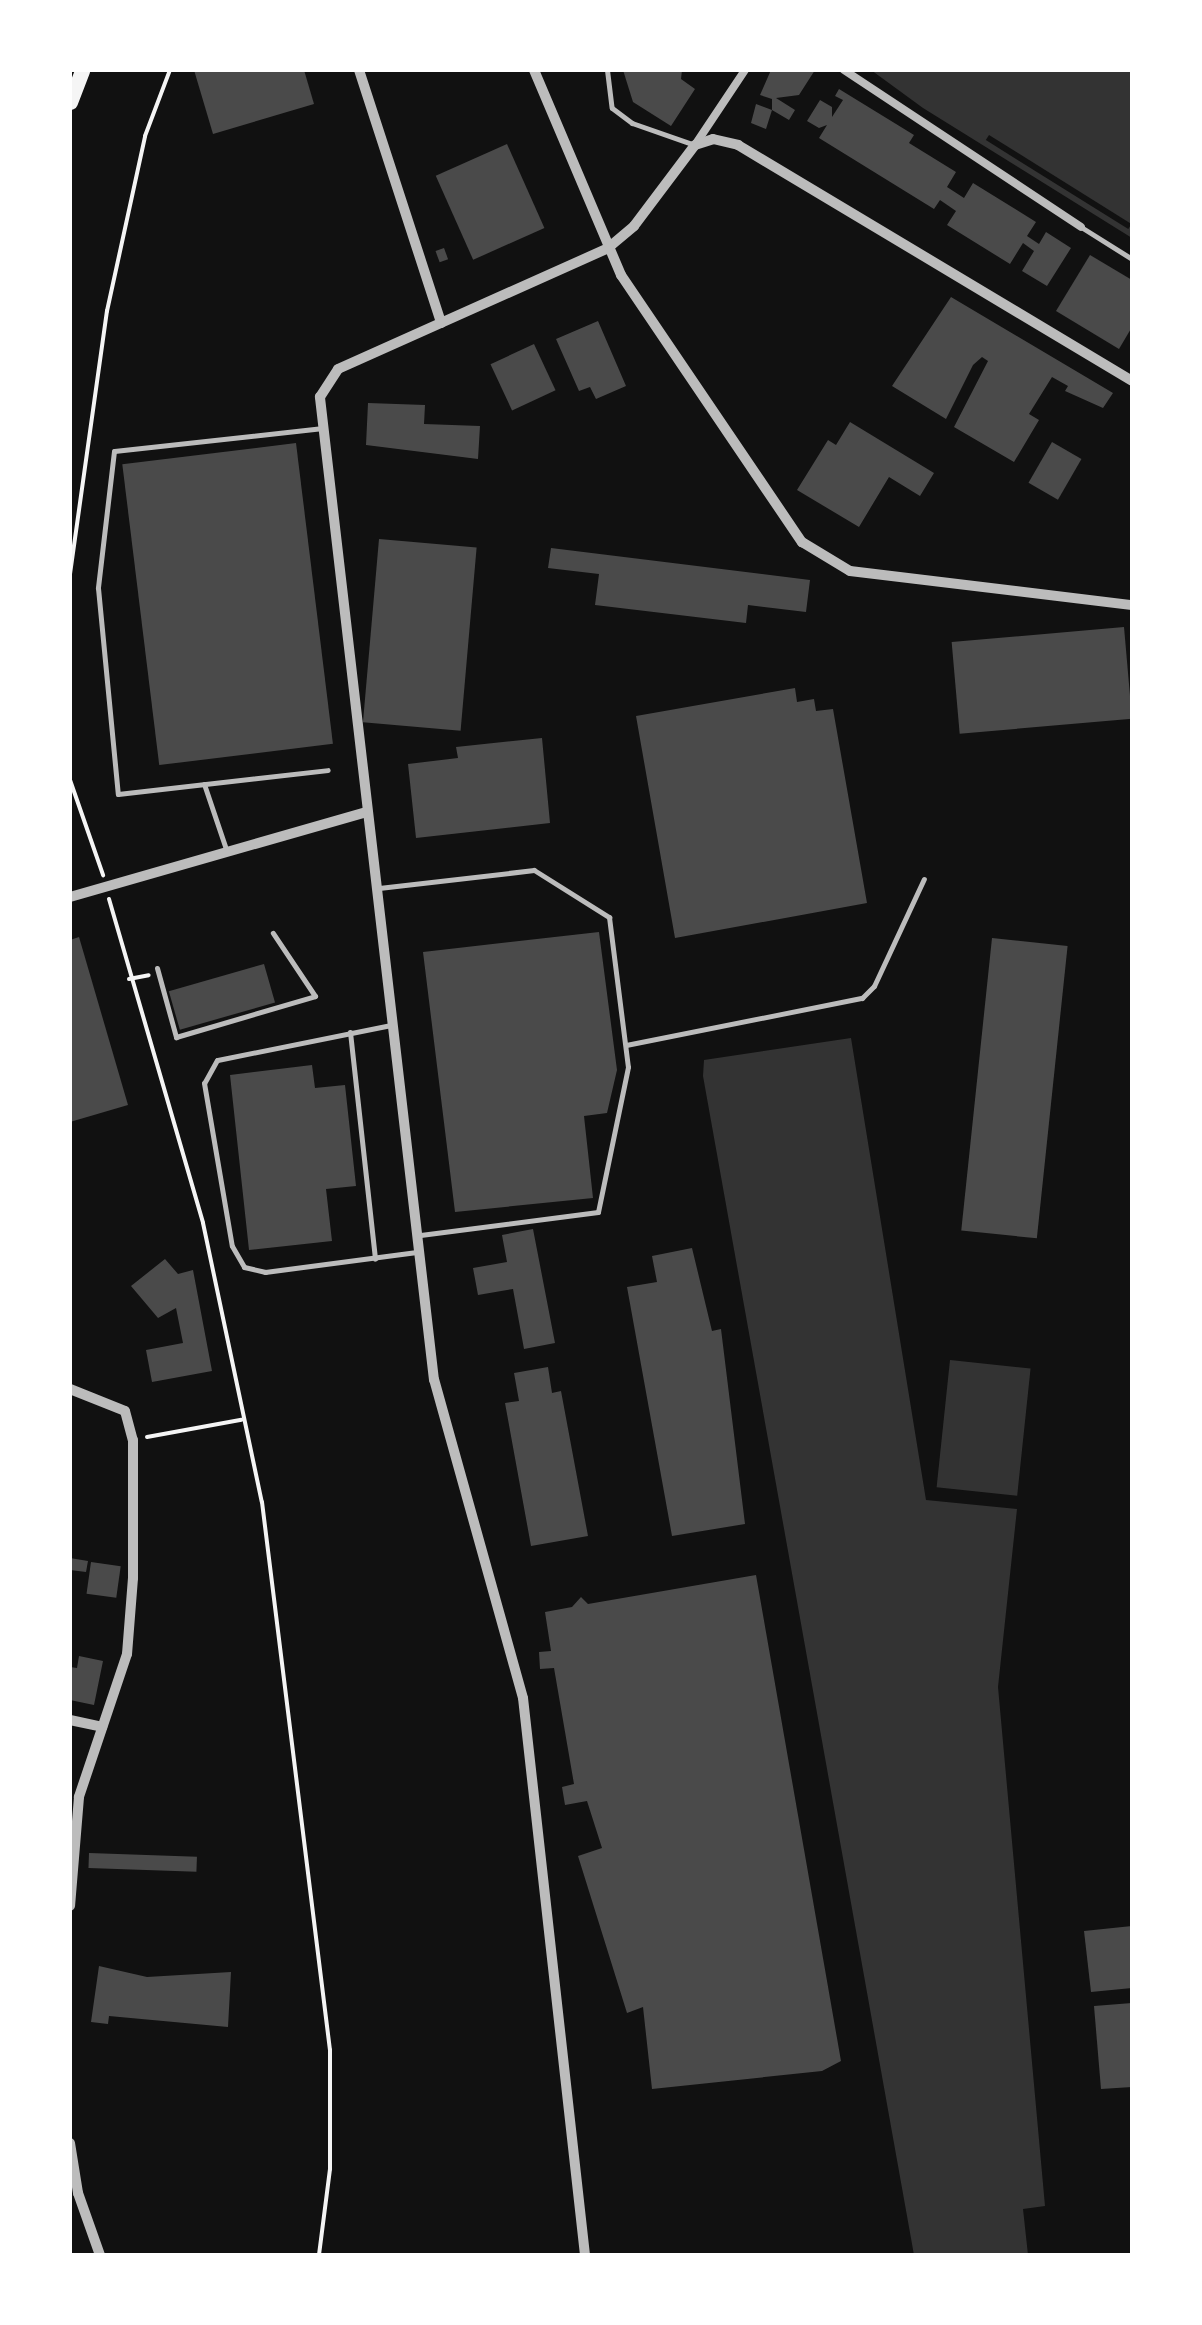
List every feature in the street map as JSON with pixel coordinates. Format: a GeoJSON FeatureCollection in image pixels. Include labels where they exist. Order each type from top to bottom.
{"type":"FeatureCollection","features":[{"type":"Feature","properties":{"kind":"main road"},"geometry":{"type":"LineString","coordinates":[[70,102],[82,70]]}},
{"type":"Feature","properties":{"kind":"street"},"geometry":{"type":"LineString","coordinates":[[358,70],[441,323]]}},
{"type":"Feature","properties":{"kind":"street"},"geometry":{"type":"LineString","coordinates":[[534,70],[608,248],[682,369],[802,542],[850,572],[1132,605]]}},
{"type":"Feature","properties":{"kind":"street"},"geometry":{"type":"LineString","coordinates":[[585,2255],[523,1698],[434,1380],[320,397],[338,369],[608,248],[634,226],[744,70]]}},
{"type":"Feature","properties":{"kind":"street"},"geometry":{"type":"LineString","coordinates":[[844,70],[1081,227]]}},
{"type":"Feature","properties":{"kind":"street"},"geometry":{"type":"LineString","coordinates":[[694,145],[713,139],[738,144],[1132,382]]}},
{"type":"Feature","properties":{"kind":"street"},"geometry":{"type":"LineString","coordinates":[[70,897],[367,812]]}},
{"type":"Feature","properties":{"kind":"street"},"geometry":{"type":"LineString","coordinates":[[70,1389],[125,1411],[133,1440],[127,1654],[79,1797],[70,1906]]}},
{"type":"Feature","properties":{"kind":"street"},"geometry":{"type":"LineString","coordinates":[[70,1720],[102,1727]]}},
{"type":"Feature","properties":{"kind":"street"},"geometry":{"type":"LineString","coordinates":[[70,2144],[78,2194],[100,2255]]}},
{"type":"Feature","properties":{"kind":"lane"},"geometry":{"type":"LineString","coordinates":[[607,70],[612,108],[632,123],[694,145]]}},
{"type":"Feature","properties":{"kind":"lane"},"geometry":{"type":"LineString","coordinates":[[1081,227],[1132,259]]}},
{"type":"Feature","properties":{"kind":"lane"},"geometry":{"type":"LineString","coordinates":[[323,428],[114,452],[98,588],[118,794],[328,770]]}},
{"type":"Feature","properties":{"kind":"lane"},"geometry":{"type":"LineString","coordinates":[[204,784],[227,852]]}},
{"type":"Feature","properties":{"kind":"lane"},"geometry":{"type":"LineString","coordinates":[[376,888],[534,870],[609,917],[626,1046],[628,1067],[598,1212],[416,1236]]}},
{"type":"Feature","properties":{"kind":"lane"},"geometry":{"type":"LineString","coordinates":[[626,1046],[862,998],[874,986],[924,878]]}},
{"type":"Feature","properties":{"kind":"lane"},"geometry":{"type":"LineString","coordinates":[[157,970],[176,1037],[315,996],[273,934]]}},
{"type":"Feature","properties":{"kind":"lane"},"geometry":{"type":"LineString","coordinates":[[391,1025],[217,1060],[204,1082],[232,1246],[244,1267],[265,1272],[417,1252]]}},
{"type":"Feature","properties":{"kind":"lane"},"geometry":{"type":"LineString","coordinates":[[350,1032],[375,1259]]}},
{"type":"Feature","properties":{"kind":"path"},"geometry":{"type":"LineString","coordinates":[[70,574],[107,311],[145,136],[170,70]]}},
{"type":"Feature","properties":{"kind":"path"},"geometry":{"type":"LineString","coordinates":[[70,780],[106,886],[129,979],[203,1223],[262,1502],[330,2050],[330,2169],[319,2255]]}},
{"type":"Feature","properties":{"kind":"path"},"geometry":{"type":"LineString","coordinates":[[129,979],[157,970]]}},
{"type":"Feature","properties":{"kind":"path"},"geometry":{"type":"LineString","coordinates":[[133,1440],[242,1419]]}},
{"type":"Feature","properties":{"kind":"shaded area"},"geometry":{"type":"Polygon","coordinates":[[[871,70],[1132,70],[1132,238],[923,108],[871,70]]]}},
{"type":"Feature","properties":{"kind":"shaded area"},"geometry":{"type":"Polygon","coordinates":[[[851,1038],[926,1500],[1017,1509],[998,1687],[1045,2206],[1023,2209],[1028,2255],[914,2255],[703,1076],[704,1060],[851,1038]]]}},
{"type":"Feature","properties":{"kind":"shaded area"},"geometry":{"type":"Polygon","coordinates":[[[950,1360],[1031,1368],[1017,1496],[937,1487],[950,1360]]]}},
{"type":"Feature","properties":{"kind":"pier"},"geometry":{"type":"Polygon","coordinates":[[[989,135],[1131,224],[1128,229],[986,140],[989,135]]]}},
{"type":"Feature","properties":{"kind":"building"},"geometry":{"type":"Polygon","coordinates":[[[194,70],[304,70],[314,104],[213,134],[194,70]]]}},
{"type":"Feature","properties":{"kind":"building"},"geometry":{"type":"Polygon","coordinates":[[[623,70],[682,70],[681,79],[695,89],[671,126],[633,102],[623,70]]]}},
{"type":"Feature","properties":{"kind":"building"},"geometry":{"type":"Polygon","coordinates":[[[771,70],[815,70],[799,95],[776,98],[795,110],[789,120],[772,110],[772,99],[760,95],[771,70]]]}},
{"type":"Feature","properties":{"kind":"building"},"geometry":{"type":"Polygon","coordinates":[[[839,89],[914,135],[909,143],[956,172],[947,187],[964,198],[973,183],[1036,222],[1027,236],[1039,244],[1046,232],[1071,248],[1047,286],[1022,271],[1034,251],[1023,243],[1010,264],[947,225],[956,211],[940,200],[934,209],[819,138],[827,125],[819,128],[807,121],[820,100],[832,107],[832,117],[843,100],[835,96],[839,89]]]}},
{"type":"Feature","properties":{"kind":"building"},"geometry":{"type":"Polygon","coordinates":[[[756,104],[772,110],[766,129],[751,123],[756,104]]]}},
{"type":"Feature","properties":{"kind":"building"},"geometry":{"type":"Polygon","coordinates":[[[507,144],[544,228],[473,260],[436,176],[507,144]]]}},
{"type":"Feature","properties":{"kind":"building"},"geometry":{"type":"Polygon","coordinates":[[[444,248],[448,259],[440,262],[436,251],[444,248]]]}},
{"type":"Feature","properties":{"kind":"building"},"geometry":{"type":"Polygon","coordinates":[[[1090,255],[1132,280],[1132,327],[1119,349],[1056,311],[1090,255]]]}},
{"type":"Feature","properties":{"kind":"building"},"geometry":{"type":"Polygon","coordinates":[[[951,297],[1113,393],[1103,408],[1065,391],[1068,386],[1052,377],[1029,414],[1039,420],[1014,462],[954,427],[988,361],[982,357],[973,365],[946,419],[892,386],[951,297]]]}},
{"type":"Feature","properties":{"kind":"building"},"geometry":{"type":"Polygon","coordinates":[[[598,321],[626,386],[596,399],[590,387],[579,391],[556,339],[598,321]]]}},
{"type":"Feature","properties":{"kind":"building"},"geometry":{"type":"Polygon","coordinates":[[[534,344],[556,390],[512,411],[490,364],[534,344]]]}},
{"type":"Feature","properties":{"kind":"building"},"geometry":{"type":"Polygon","coordinates":[[[368,403],[425,405],[424,424],[480,426],[478,459],[366,445],[368,403]]]}},
{"type":"Feature","properties":{"kind":"building"},"geometry":{"type":"Polygon","coordinates":[[[850,422],[934,473],[920,496],[889,477],[859,527],[797,490],[828,440],[836,445],[850,422]]]}},
{"type":"Feature","properties":{"kind":"building"},"geometry":{"type":"Polygon","coordinates":[[[1052,442],[1081,459],[1058,500],[1028,483],[1052,442]]]}},
{"type":"Feature","properties":{"kind":"building"},"geometry":{"type":"Polygon","coordinates":[[[296,443],[333,744],[159,765],[122,464],[296,443]]]}},
{"type":"Feature","properties":{"kind":"building"},"geometry":{"type":"Polygon","coordinates":[[[379,539],[477,548],[461,731],[363,722],[379,539]]]}},
{"type":"Feature","properties":{"kind":"building"},"geometry":{"type":"Polygon","coordinates":[[[551,548],[810,580],[806,612],[748,605],[746,623],[595,605],[599,574],[548,568],[551,548]]]}},
{"type":"Feature","properties":{"kind":"building"},"geometry":{"type":"Polygon","coordinates":[[[1124,627],[1132,719],[960,734],[952,642],[1124,627]]]}},
{"type":"Feature","properties":{"kind":"building"},"geometry":{"type":"Polygon","coordinates":[[[795,688],[797,702],[814,699],[816,711],[833,709],[867,903],[675,938],[636,716],[795,688]]]}},
{"type":"Feature","properties":{"kind":"building"},"geometry":{"type":"Polygon","coordinates":[[[542,738],[550,823],[416,838],[408,764],[458,758],[456,747],[542,738]]]}},
{"type":"Feature","properties":{"kind":"building"},"geometry":{"type":"Polygon","coordinates":[[[599,932],[617,1070],[607,1113],[584,1116],[593,1198],[455,1212],[423,952],[599,932]]]}},
{"type":"Feature","properties":{"kind":"building"},"geometry":{"type":"Polygon","coordinates":[[[79,937],[128,1105],[70,1122],[70,940],[79,937]]]}},
{"type":"Feature","properties":{"kind":"building"},"geometry":{"type":"Polygon","coordinates":[[[992,938],[1068,946],[1037,1238],[961,1230],[992,938]]]}},
{"type":"Feature","properties":{"kind":"building"},"geometry":{"type":"Polygon","coordinates":[[[264,964],[275,1002],[180,1030],[169,991],[264,964]]]}},
{"type":"Feature","properties":{"kind":"building"},"geometry":{"type":"Polygon","coordinates":[[[312,1065],[315,1088],[345,1085],[356,1186],[326,1189],[332,1241],[249,1250],[230,1075],[312,1065]]]}},
{"type":"Feature","properties":{"kind":"building"},"geometry":{"type":"Polygon","coordinates":[[[533,1229],[555,1343],[524,1349],[513,1289],[478,1295],[473,1268],[507,1262],[502,1235],[533,1229]]]}},
{"type":"Feature","properties":{"kind":"building"},"geometry":{"type":"Polygon","coordinates":[[[692,1248],[712,1331],[721,1329],[745,1524],[672,1536],[627,1287],[657,1282],[652,1256],[692,1248]]]}},
{"type":"Feature","properties":{"kind":"building"},"geometry":{"type":"Polygon","coordinates":[[[165,1259],[178,1274],[193,1270],[212,1371],[152,1382],[146,1350],[183,1343],[176,1308],[158,1318],[131,1286],[165,1259]]]}},
{"type":"Feature","properties":{"kind":"building"},"geometry":{"type":"Polygon","coordinates":[[[548,1367],[552,1393],[561,1391],[588,1536],[531,1546],[505,1403],[519,1401],[514,1373],[548,1367]]]}},
{"type":"Feature","properties":{"kind":"building"},"geometry":{"type":"Polygon","coordinates":[[[70,1558],[88,1561],[86,1572],[70,1570],[70,1558]]]}},
{"type":"Feature","properties":{"kind":"building"},"geometry":{"type":"Polygon","coordinates":[[[91,1562],[121,1566],[116,1598],[87,1594],[91,1562]]]}},
{"type":"Feature","properties":{"kind":"building"},"geometry":{"type":"Polygon","coordinates":[[[756,1575],[841,2061],[822,2071],[652,2089],[643,2007],[627,2013],[578,1856],[602,1848],[587,1801],[565,1805],[562,1787],[574,1784],[554,1668],[540,1669],[539,1652],[551,1651],[545,1612],[572,1607],[581,1597],[588,1604],[756,1575]]]}},
{"type":"Feature","properties":{"kind":"building"},"geometry":{"type":"Polygon","coordinates":[[[79,1656],[103,1661],[94,1705],[70,1700],[70,1667],[77,1668],[79,1656]]]}},
{"type":"Feature","properties":{"kind":"building"},"geometry":{"type":"Polygon","coordinates":[[[89,1853],[197,1857],[196,1872],[88,1868],[89,1853]]]}},
{"type":"Feature","properties":{"kind":"building"},"geometry":{"type":"Polygon","coordinates":[[[1132,1926],[1132,1988],[1091,1992],[1084,1931],[1132,1926]]]}},
{"type":"Feature","properties":{"kind":"building"},"geometry":{"type":"Polygon","coordinates":[[[99,1966],[147,1977],[231,1972],[228,2027],[109,2016],[108,2024],[91,2022],[99,1966]]]}},
{"type":"Feature","properties":{"kind":"building"},"geometry":{"type":"Polygon","coordinates":[[[1132,2003],[1132,2087],[1101,2089],[1094,2006],[1132,2003]]]}}]}
